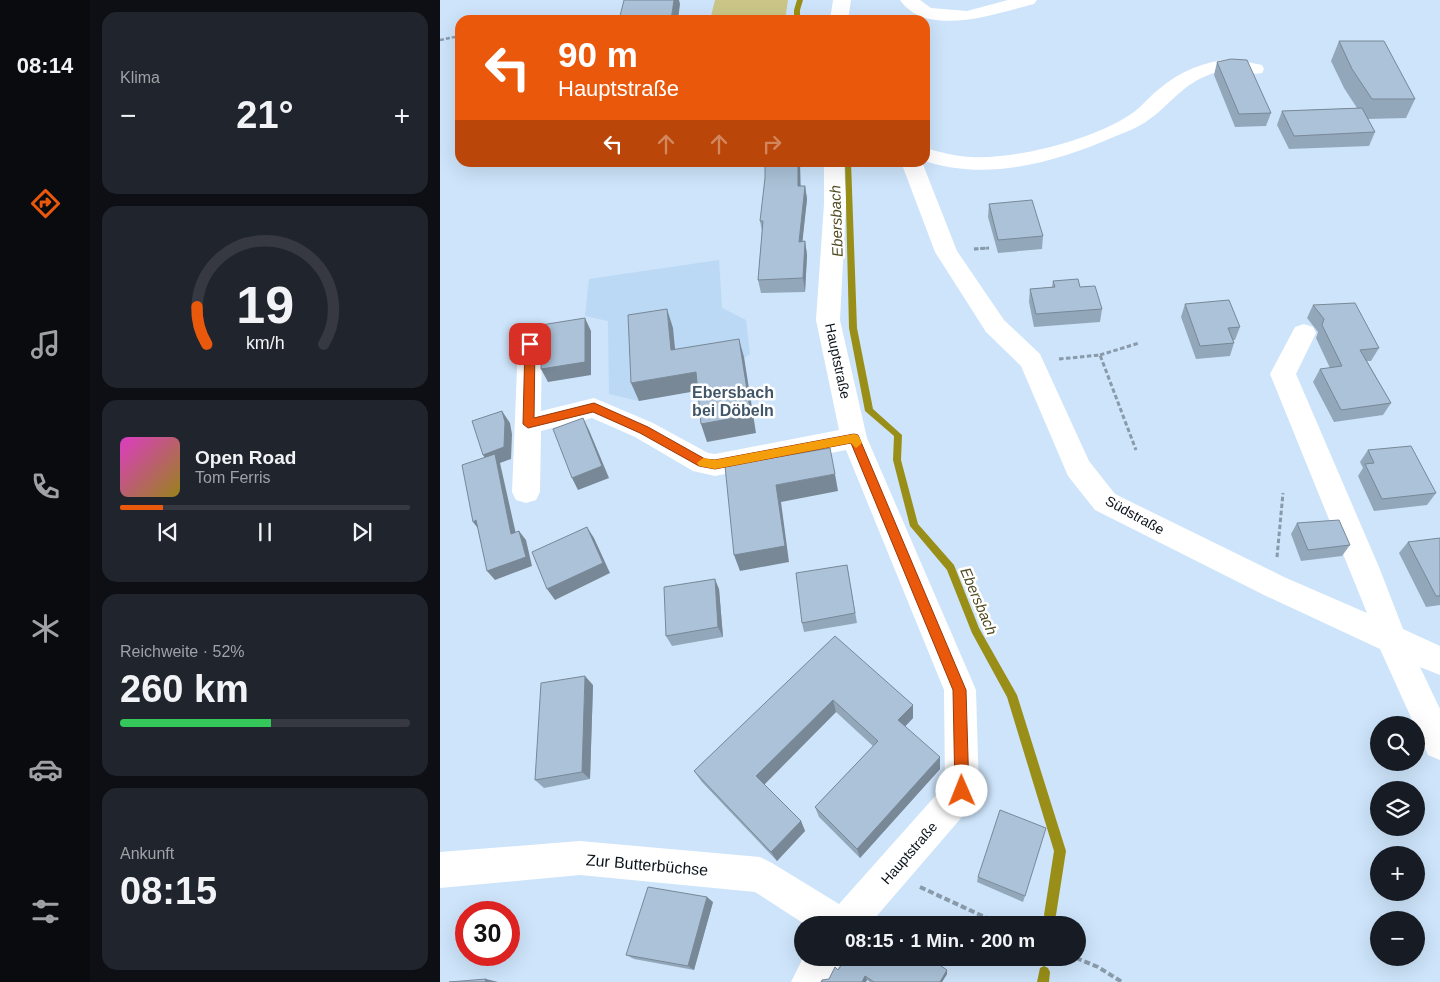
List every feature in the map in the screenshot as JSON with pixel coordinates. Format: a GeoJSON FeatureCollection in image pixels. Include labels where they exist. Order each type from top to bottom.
{"type":"FeatureCollection","features":[{"type":"Feature","properties":{"kind":"street"},"geometry":{"type":"LineString","coordinates":[[840,15],[842,0]]}},
{"type":"Feature","properties":{"kind":"street"},"geometry":{"type":"LineString","coordinates":[[909,0],[926,13],[967,16],[985,5],[1028,0]]}},
{"type":"Feature","properties":{"kind":"street"},"geometry":{"type":"LineString","coordinates":[[930,155],[954,162],[989,164],[1025,158],[1107,134],[1140,116],[1167,91],[1188,76],[1216,66],[1242,64],[1255,70]]}},
{"type":"Feature","properties":{"kind":"street","name":"Hauptstraße"},"geometry":{"type":"LineString","coordinates":[[834,167],[828,320],[854,438],[960,690],[962,791],[853,916]]}},
{"type":"Feature","properties":{"kind":"street","name":"Südstraße"},"geometry":{"type":"LineString","coordinates":[[912,167],[946,252],[995,326],[1031,361],[1078,468],[1105,502],[1274,586],[1392,641],[1440,661]]}},
{"type":"Feature","properties":{"kind":"street"},"geometry":{"type":"LineString","coordinates":[[1304,333],[1283,374],[1364,567],[1392,641],[1440,744]]}},
{"type":"Feature","properties":{"kind":"street"},"geometry":{"type":"LineString","coordinates":[[526,492],[530,344]]}},
{"type":"Feature","properties":{"kind":"street"},"geometry":{"type":"LineString","coordinates":[[528,424],[594,408],[644,430],[703,463],[715,465],[854,438]]}},
{"type":"Feature","properties":{"kind":"street","name":"Zur Butterbüchse"},"geometry":{"type":"LineString","coordinates":[[440,870],[580,858],[760,875],[825,916]]}},
{"type":"Feature","properties":{"kind":"street"},"geometry":{"type":"LineString","coordinates":[[810,982],[819,966]]}},
{"type":"Feature","properties":{"kind":"path"},"geometry":{"type":"LineString","coordinates":[[440,40],[455,37]]}},
{"type":"Feature","properties":{"kind":"path"},"geometry":{"type":"LineString","coordinates":[[1031,361],[1100,355],[1139,343]]}},
{"type":"Feature","properties":{"kind":"path"},"geometry":{"type":"LineString","coordinates":[[1100,355],[1136,450]]}},
{"type":"Feature","properties":{"kind":"path"},"geometry":{"type":"LineString","coordinates":[[1274,586],[1283,493]]}},
{"type":"Feature","properties":{"kind":"path"},"geometry":{"type":"LineString","coordinates":[[896,868],[924,891],[981,916]]}},
{"type":"Feature","properties":{"kind":"path"},"geometry":{"type":"LineString","coordinates":[[1086,962],[1098,967],[1122,982]]}},
{"type":"Feature","properties":{"kind":"shaded area"},"geometry":{"type":"Polygon","coordinates":[[[715,0],[788,0],[786,15],[711,15],[715,0]]]}},
{"type":"Feature","properties":{"kind":"shaded area"},"geometry":{"type":"Polygon","coordinates":[[[719,260],[722,308],[746,320],[750,354],[702,390],[639,401],[609,394],[608,321],[585,316],[589,279],[719,260]]]}},
{"type":"Feature","properties":{"kind":"building"},"geometry":{"type":"Polygon","coordinates":[[[624,0],[674,0],[672,15],[620,15],[624,0]]]}},
{"type":"Feature","properties":{"kind":"building"},"geometry":{"type":"Polygon","coordinates":[[[1339,41],[1384,41],[1415,99],[1372,99],[1352,69],[1339,41]]]}},
{"type":"Feature","properties":{"kind":"building"},"geometry":{"type":"Polygon","coordinates":[[[1231,59],[1247,60],[1271,113],[1239,114],[1217,62],[1231,59]]]}},
{"type":"Feature","properties":{"kind":"building"},"geometry":{"type":"Polygon","coordinates":[[[1362,108],[1375,132],[1294,136],[1282,111],[1362,108]]]}},
{"type":"Feature","properties":{"kind":"building"},"geometry":{"type":"Polygon","coordinates":[[[765,167],[798,167],[798,186],[805,186],[799,242],[805,241],[803,278],[758,280],[763,221],[760,221],[765,167]]]}},
{"type":"Feature","properties":{"kind":"building"},"geometry":{"type":"Polygon","coordinates":[[[1032,200],[1043,236],[998,240],[989,204],[1032,200]]]}},
{"type":"Feature","properties":{"kind":"building"},"geometry":{"type":"Polygon","coordinates":[[[1078,279],[1080,287],[1095,286],[1102,309],[1036,314],[1030,289],[1055,287],[1053,281],[1078,279]]]}},
{"type":"Feature","properties":{"kind":"building"},"geometry":{"type":"Polygon","coordinates":[[[1229,300],[1240,327],[1228,328],[1234,343],[1200,346],[1185,304],[1229,300]]]}},
{"type":"Feature","properties":{"kind":"building"},"geometry":{"type":"Polygon","coordinates":[[[1355,303],[1379,348],[1360,350],[1391,403],[1341,410],[1320,369],[1342,366],[1322,325],[1324,319],[1313,305],[1355,303]]]}},
{"type":"Feature","properties":{"kind":"building"},"geometry":{"type":"Polygon","coordinates":[[[667,309],[671,350],[739,339],[751,415],[701,424],[696,372],[631,383],[628,315],[667,309]]]}},
{"type":"Feature","properties":{"kind":"building"},"geometry":{"type":"Polygon","coordinates":[[[585,318],[585,362],[541,369],[542,352],[537,353],[537,331],[535,326],[585,318]]]}},
{"type":"Feature","properties":{"kind":"building"},"geometry":{"type":"Polygon","coordinates":[[[502,411],[505,422],[504,447],[483,455],[472,421],[502,411]]]}},
{"type":"Feature","properties":{"kind":"building"},"geometry":{"type":"Polygon","coordinates":[[[583,418],[602,466],[572,478],[553,429],[583,418]]]}},
{"type":"Feature","properties":{"kind":"building"},"geometry":{"type":"Polygon","coordinates":[[[1411,446],[1436,493],[1382,499],[1365,464],[1374,463],[1368,450],[1411,446]]]}},
{"type":"Feature","properties":{"kind":"building"},"geometry":{"type":"Polygon","coordinates":[[[830,448],[835,474],[776,485],[785,546],[734,555],[725,466],[830,448]]]}},
{"type":"Feature","properties":{"kind":"building"},"geometry":{"type":"Polygon","coordinates":[[[495,454],[511,534],[519,531],[526,557],[487,571],[476,520],[473,522],[462,465],[495,454]]]}},
{"type":"Feature","properties":{"kind":"building"},"geometry":{"type":"Polygon","coordinates":[[[1339,520],[1350,545],[1308,550],[1297,523],[1339,520]]]}},
{"type":"Feature","properties":{"kind":"building"},"geometry":{"type":"Polygon","coordinates":[[[587,527],[603,563],[547,589],[532,552],[587,527]]]}},
{"type":"Feature","properties":{"kind":"building"},"geometry":{"type":"Polygon","coordinates":[[[1440,538],[1440,596],[1436,596],[1408,542],[1440,538]]]}},
{"type":"Feature","properties":{"kind":"building"},"geometry":{"type":"Polygon","coordinates":[[[847,565],[855,613],[802,623],[796,573],[847,565]]]}},
{"type":"Feature","properties":{"kind":"building"},"geometry":{"type":"Polygon","coordinates":[[[715,579],[718,627],[666,636],[664,587],[715,579]]]}},
{"type":"Feature","properties":{"kind":"building"},"geometry":{"type":"Polygon","coordinates":[[[835,636],[913,705],[898,720],[940,757],[857,849],[815,807],[878,741],[833,700],[756,776],[801,821],[771,852],[694,771],[835,636]]]}},
{"type":"Feature","properties":{"kind":"building"},"geometry":{"type":"Polygon","coordinates":[[[585,676],[582,772],[535,780],[541,683],[585,676]]]}},
{"type":"Feature","properties":{"kind":"building"},"geometry":{"type":"Polygon","coordinates":[[[1000,810],[1046,828],[1025,896],[978,877],[1000,810]]]}},
{"type":"Feature","properties":{"kind":"building"},"geometry":{"type":"Polygon","coordinates":[[[648,887],[707,897],[688,966],[626,955],[648,887]]]}},
{"type":"Feature","properties":{"kind":"building"},"geometry":{"type":"Polygon","coordinates":[[[841,966],[941,966],[947,970],[940,982],[874,982],[865,976],[862,982],[821,982],[822,980],[829,979],[835,967],[838,970],[841,966]]]}},
{"type":"Feature","properties":{"kind":"building"},"geometry":{"type":"Polygon","coordinates":[[[486,979],[485,982],[449,982],[486,979]]]}},
{"type":"Feature","properties":{"kind":"waterway","name":"Ebersbach"},"geometry":{"type":"LineString","coordinates":[[797,15],[800,0]]}},
{"type":"Feature","properties":{"kind":"waterway","name":"Ebersbach"},"geometry":{"type":"LineString","coordinates":[[848,167],[853,328],[869,411],[898,435],[897,460],[914,526],[951,568],[975,630],[1012,695],[1060,851],[1050,915]]}},
{"type":"Feature","properties":{"kind":"waterway","name":"Ebersbach"},"geometry":{"type":"LineString","coordinates":[[1043,982],[1044,972]]}},
{"type":"Feature","properties":{"kind":"slow traffic"},"geometry":{"type":"LineString","coordinates":[[703,463],[715,465],[854,438],[856,443]]}},
{"type":"Feature","properties":{"kind":"district","name":"Ebersbach bei Döbeln"},"geometry":{"type":"Point","coordinates":[733,401]}},
{"type":"Feature","properties":{"kind":"route"},"geometry":{"type":"LineString","coordinates":[[530,344],[528,424],[594,408],[644,430],[703,463],[715,465],[854,438],[960,690],[962,791]]}}]}
